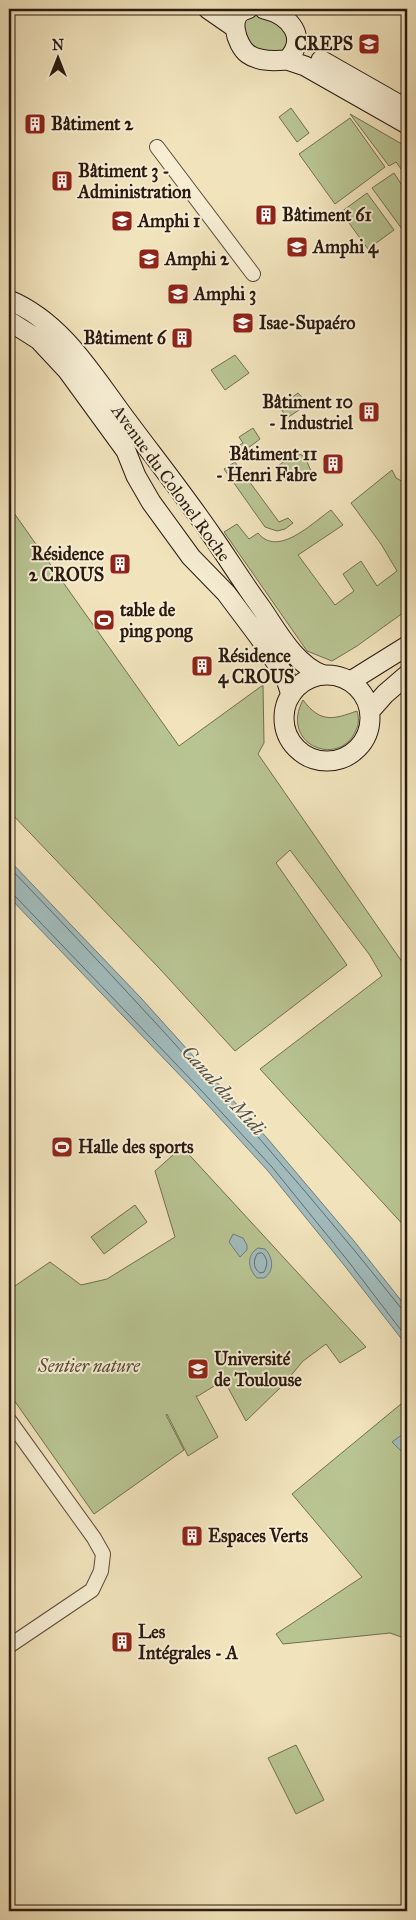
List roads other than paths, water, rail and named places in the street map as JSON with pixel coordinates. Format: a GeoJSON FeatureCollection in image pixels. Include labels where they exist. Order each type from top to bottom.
{"type":"FeatureCollection","features":[{"type":"Feature","properties":{"kind":"street"},"geometry":{"type":"LineString","coordinates":[[208,9],[234,27]]}},
{"type":"Feature","properties":{"kind":"street"},"geometry":{"type":"LineString","coordinates":[[248,9],[243,9],[239,14],[234,27],[238,41],[248,54],[264,60],[287,60],[305,66],[407,124]]}},
{"type":"Feature","properties":{"kind":"street"},"geometry":{"type":"LineString","coordinates":[[264,9],[272,10],[292,26],[296,34],[297,43],[293,54],[287,60]]}},
{"type":"Feature","properties":{"kind":"street"},"geometry":{"type":"LineString","coordinates":[[297,43],[314,56],[407,109]]}},
{"type":"Feature","properties":{"kind":"street"},"geometry":{"type":"LineString","coordinates":[[157,147],[253,274]]}},
{"type":"Feature","properties":{"kind":"street","name":"Avenue du Colonel Roche"},"geometry":{"type":"LineString","coordinates":[[9,300],[33,313],[69,343],[214,538],[236,573],[296,657],[312,671],[323,675]]}},
{"type":"Feature","properties":{"kind":"street","name":"Avenue du Colonel Roche"},"geometry":{"type":"LineString","coordinates":[[9,321],[39,340],[68,370],[126,451],[136,476],[151,502],[192,557],[226,593],[259,637],[285,676],[291,695]]}},
{"type":"Feature","properties":{"kind":"street"},"geometry":{"type":"LineString","coordinates":[[348,680],[354,679],[407,646]]}},
{"type":"Feature","properties":{"kind":"street"},"geometry":{"type":"LineString","coordinates":[[323,675],[337,676],[348,680],[364,695],[370,711],[369,729],[361,745],[355,751],[339,760],[318,760],[305,755],[298,750],[287,735],[284,718],[285,709],[291,695],[306,681],[323,675]]}},
{"type":"Feature","properties":{"kind":"street"},"geometry":{"type":"LineString","coordinates":[[370,711],[385,694],[407,675]]}},
{"type":"Feature","properties":{"kind":"street"},"geometry":{"type":"LineString","coordinates":[[9,1420],[103,1554],[101,1571],[92,1590],[9,1646]]}},
{"type":"Feature","properties":{"kind":"water"},"geometry":{"type":"Polygon","coordinates":[[[9,860],[141,998],[267,1138],[354,1241],[407,1308],[407,1346],[268,1171],[195,1091],[9,897],[9,860]]]}},
{"type":"Feature","properties":{"kind":"water"},"geometry":{"type":"Polygon","coordinates":[[[233,1234],[243,1238],[247,1245],[247,1250],[240,1257],[229,1242],[233,1234]]]}},
{"type":"Feature","properties":{"kind":"water"},"geometry":{"type":"Polygon","coordinates":[[[258,1248],[265,1249],[268,1252],[272,1264],[270,1272],[264,1278],[257,1278],[250,1266],[250,1258],[258,1248]]]}},
{"type":"Feature","properties":{"kind":"water"},"geometry":{"type":"Polygon","coordinates":[[[407,1431],[407,1457],[392,1442],[407,1431]]]}},
{"type":"Feature","properties":{"kind":"place","name":"CREPS"},"geometry":{"type":"Point","coordinates":[369,44]}},
{"type":"Feature","properties":{"kind":"place","name":"Bâtiment 2"},"geometry":{"type":"Point","coordinates":[35,124]}},
{"type":"Feature","properties":{"kind":"place","name":"Bâtiment 3 - Administration"},"geometry":{"type":"Point","coordinates":[62,181]}},
{"type":"Feature","properties":{"kind":"place","name":"Bâtiment 61"},"geometry":{"type":"Point","coordinates":[266,215]}},
{"type":"Feature","properties":{"kind":"place","name":"Amphi 1"},"geometry":{"type":"Point","coordinates":[122,221]}},
{"type":"Feature","properties":{"kind":"place","name":"Amphi 4"},"geometry":{"type":"Point","coordinates":[297,247]}},
{"type":"Feature","properties":{"kind":"place","name":"Amphi 2"},"geometry":{"type":"Point","coordinates":[149,259]}},
{"type":"Feature","properties":{"kind":"place","name":"Amphi 3"},"geometry":{"type":"Point","coordinates":[178,294]}},
{"type":"Feature","properties":{"kind":"place","name":"Isae-Supaéro"},"geometry":{"type":"Point","coordinates":[243,323]}},
{"type":"Feature","properties":{"kind":"place","name":"Bâtiment 6"},"geometry":{"type":"Point","coordinates":[182,338]}},
{"type":"Feature","properties":{"kind":"place","name":"Bâtiment 10 - Industriel"},"geometry":{"type":"Point","coordinates":[369,412]}},
{"type":"Feature","properties":{"kind":"place","name":"Bâtiment 11 - Henri Fabre"},"geometry":{"type":"Point","coordinates":[333,464]}},
{"type":"Feature","properties":{"kind":"place","name":"Résidence 2 CROUS"},"geometry":{"type":"Point","coordinates":[120,564]}},
{"type":"Feature","properties":{"kind":"place","name":"table de ping pong"},"geometry":{"type":"Point","coordinates":[104,620]}},
{"type":"Feature","properties":{"kind":"place","name":"Résidence 4 CROUS"},"geometry":{"type":"Point","coordinates":[202,666]}},
{"type":"Feature","properties":{"kind":"place","name":"Halle des sports"},"geometry":{"type":"Point","coordinates":[62,1147]}},
{"type":"Feature","properties":{"kind":"place","name":"Université de Toulouse"},"geometry":{"type":"Point","coordinates":[198,1369]}},
{"type":"Feature","properties":{"kind":"place","name":"Espaces Verts"},"geometry":{"type":"Point","coordinates":[192,1536]}},
{"type":"Feature","properties":{"kind":"place","name":"Les Intégrales - A"},"geometry":{"type":"Point","coordinates":[122,1642]}},
{"type":"Feature","properties":{"kind":"water label","name":"Canal du Midi"},"geometry":{"type":"Point","coordinates":[224,1090]}},
{"type":"Feature","properties":{"kind":"park label","name":"Sentier nature"},"geometry":{"type":"Point","coordinates":[89,1366]}}]}
